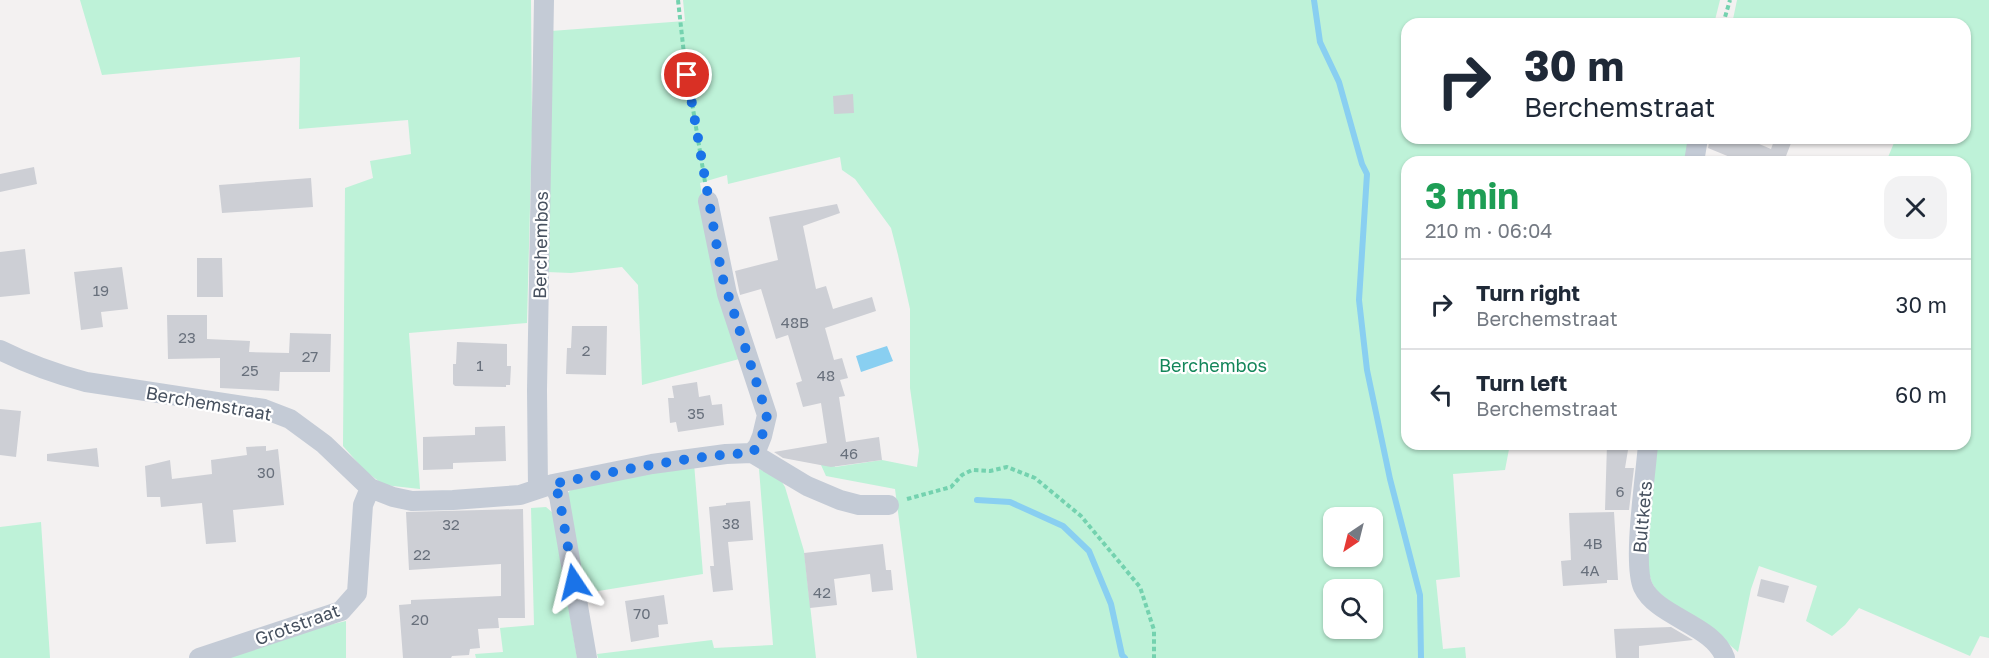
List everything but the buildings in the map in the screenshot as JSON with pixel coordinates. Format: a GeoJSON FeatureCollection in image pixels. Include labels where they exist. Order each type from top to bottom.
{"type":"FeatureCollection","features":[{"type":"Feature","properties":{"kind":"street","name":"Berchembos"},"geometry":{"type":"LineString","coordinates":[[544,0],[537,390],[545,487],[559,496],[587,658]]}},
{"type":"Feature","properties":{"kind":"street"},"geometry":{"type":"LineString","coordinates":[[708,201],[727,294],[767,415],[762,436],[752,453],[807,486],[840,500],[859,505],[889,505]]}},
{"type":"Feature","properties":{"kind":"street","name":"Berchemstraat"},"geometry":{"type":"LineString","coordinates":[[0,350],[52,372],[86,382],[273,412],[290,419],[324,444],[370,488],[412,501],[503,497],[652,464],[726,454],[752,453]]}},
{"type":"Feature","properties":{"kind":"street","name":"Bultkets"},"geometry":{"type":"LineString","coordinates":[[1647,450],[1638,560],[1643,586],[1656,604],[1694,626],[1722,650],[1725,658]]}},
{"type":"Feature","properties":{"kind":"street","name":"Grotstraat"},"geometry":{"type":"LineString","coordinates":[[198,658],[341,611],[357,593],[363,505],[370,488]]}},
{"type":"Feature","properties":{"kind":"path"},"geometry":{"type":"LineString","coordinates":[[678,0],[684,54],[708,201]]}},
{"type":"Feature","properties":{"kind":"path"},"geometry":{"type":"LineString","coordinates":[[1725,18],[1730,0]]}},
{"type":"Feature","properties":{"kind":"path"},"geometry":{"type":"LineString","coordinates":[[889,505],[951,487],[962,475],[972,470],[990,471],[1007,467],[1035,478],[1081,516],[1140,587],[1154,630],[1154,658]]}},
{"type":"Feature","properties":{"kind":"green space"},"geometry":{"type":"Polygon","coordinates":[[[80,0],[531,0],[532,130],[527,323],[409,333],[420,489],[384,485],[365,471],[343,446],[345,188],[373,178],[370,161],[411,154],[408,120],[299,129],[300,57],[102,75],[80,0]]]}},
{"type":"Feature","properties":{"kind":"green space","name":"Berchembos"},"geometry":{"type":"Polygon","coordinates":[[[683,0],[1720,0],[1716,18],[1401,18],[1401,144],[1689,144],[1686,156],[1401,156],[1401,450],[1509,450],[1505,470],[1453,474],[1460,577],[1436,580],[1443,649],[1465,647],[1466,658],[917,658],[895,489],[826,476],[821,465],[834,463],[835,467],[882,460],[917,467],[919,451],[910,388],[910,309],[891,228],[855,179],[842,170],[840,157],[728,184],[727,175],[700,183],[711,249],[743,358],[642,385],[638,285],[622,267],[571,273],[547,272],[551,31],[685,21],[683,0]]]}},
{"type":"Feature","properties":{"kind":"green space"},"geometry":{"type":"Polygon","coordinates":[[[1737,0],[1989,0],[1989,638],[1980,636],[1970,656],[1859,608],[1832,636],[1806,621],[1817,586],[1759,566],[1751,589],[1738,652],[1710,628],[1662,599],[1652,583],[1646,564],[1655,450],[1971,450],[1971,156],[1888,156],[1894,144],[1971,144],[1971,18],[1733,18],[1737,0]]]}},
{"type":"Feature","properties":{"kind":"green space"},"geometry":{"type":"Polygon","coordinates":[[[694,463],[703,574],[586,593],[567,505],[568,493],[575,485],[694,463]]]}},
{"type":"Feature","properties":{"kind":"green space"},"geometry":{"type":"Polygon","coordinates":[[[759,469],[779,477],[785,487],[804,551],[816,658],[598,658],[597,654],[712,640],[714,648],[773,645],[759,469]]]}},
{"type":"Feature","properties":{"kind":"green space"},"geometry":{"type":"Polygon","coordinates":[[[546,507],[553,513],[577,658],[476,658],[475,654],[503,652],[500,628],[534,625],[531,508],[546,507]]]}},
{"type":"Feature","properties":{"kind":"green space"},"geometry":{"type":"Polygon","coordinates":[[[41,522],[50,658],[0,658],[0,527],[41,522]]]}},
{"type":"Feature","properties":{"kind":"green space"},"geometry":{"type":"Polygon","coordinates":[[[346,621],[346,658],[218,658],[299,632],[346,621]]]}},
{"type":"Feature","properties":{"kind":"water"},"geometry":{"type":"Polygon","coordinates":[[[887,346],[893,361],[861,372],[856,356],[887,346]]]}},
{"type":"Feature","properties":{"kind":"waterway"},"geometry":{"type":"LineString","coordinates":[[1314,0],[1320,42],[1339,82],[1362,164],[1367,174],[1359,300],[1367,370],[1390,479],[1420,595],[1421,658]]}},
{"type":"Feature","properties":{"kind":"waterway"},"geometry":{"type":"LineString","coordinates":[[977,500],[1010,502],[1063,526],[1089,551],[1111,604],[1122,655],[1125,658]]}},
{"type":"Feature","properties":{"kind":"route"},"geometry":{"type":"LineString","coordinates":[[574,582],[559,496],[553,484],[652,464],[726,454],[752,453],[762,436],[767,415],[722,276],[687,75]]}}]}
